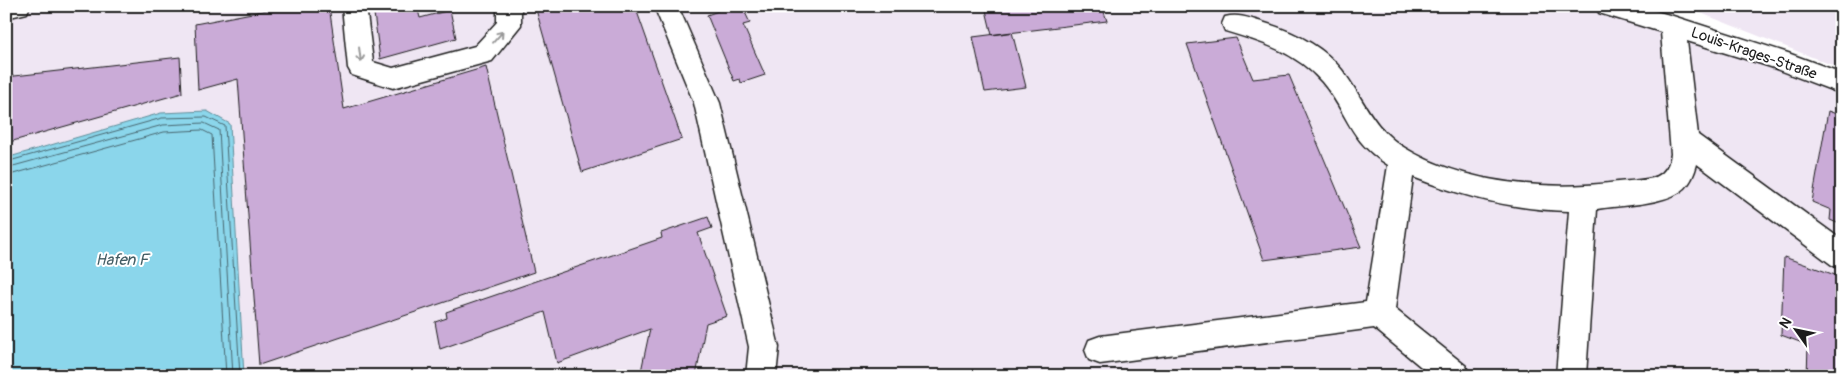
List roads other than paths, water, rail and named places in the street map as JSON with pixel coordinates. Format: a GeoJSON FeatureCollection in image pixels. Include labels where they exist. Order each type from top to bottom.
{"type":"FeatureCollection","features":[{"type":"Feature","properties":{"kind":"street"},"geometry":{"type":"LineString","coordinates":[[6,8],[18,6]]}},
{"type":"Feature","properties":{"kind":"street"},"geometry":{"type":"LineString","coordinates":[[354,6],[361,68],[393,78],[484,54],[508,25],[509,6]]}},
{"type":"Feature","properties":{"kind":"street"},"geometry":{"type":"LineString","coordinates":[[666,6],[707,103],[764,347],[762,376]]}},
{"type":"Feature","properties":{"kind":"street","name":"Louis-Krages-Straße"},"geometry":{"type":"LineString","coordinates":[[1608,6],[1780,60],[1842,84]]}},
{"type":"Feature","properties":{"kind":"street"},"geometry":{"type":"LineString","coordinates":[[1234,24],[1260,29],[1305,52],[1326,70],[1340,86],[1365,128],[1378,145],[1402,160],[1447,178],[1507,194],[1569,200],[1652,191],[1670,185],[1681,173],[1686,159],[1685,140],[1673,25]]}},
{"type":"Feature","properties":{"kind":"street"},"geometry":{"type":"LineString","coordinates":[[1685,140],[1842,256]]}},
{"type":"Feature","properties":{"kind":"street"},"geometry":{"type":"LineString","coordinates":[[1379,314],[1402,160]]}},
{"type":"Feature","properties":{"kind":"street"},"geometry":{"type":"LineString","coordinates":[[1571,376],[1584,198]]}},
{"type":"Feature","properties":{"kind":"street"},"geometry":{"type":"LineString","coordinates":[[1100,350],[1379,314],[1455,376]]}},
{"type":"Feature","properties":{"kind":"water","name":"Hafen F"},"geometry":{"type":"Polygon","coordinates":[[[207,111],[230,124],[244,376],[6,376],[6,158],[161,113],[207,111]]]}}]}
